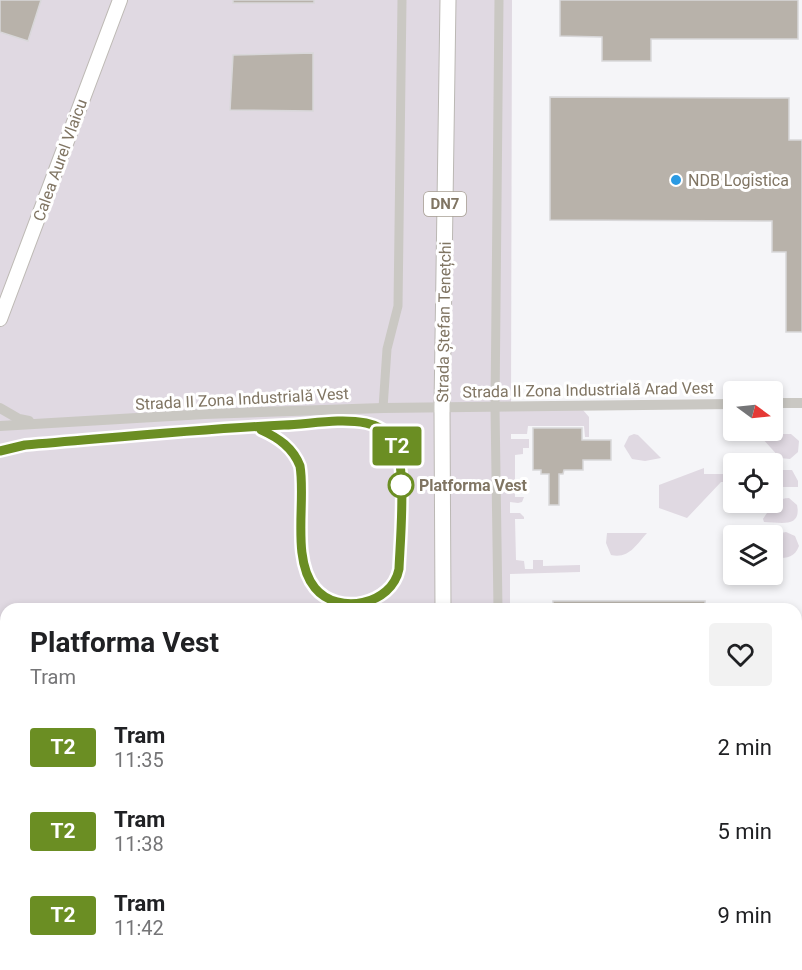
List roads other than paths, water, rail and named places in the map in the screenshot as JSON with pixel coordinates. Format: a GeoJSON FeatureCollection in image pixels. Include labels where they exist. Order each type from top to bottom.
{"type":"FeatureCollection","features":[{"type":"Feature","properties":{"kind":"highway","name":"Strada Ștefan Tenețchi"},"geometry":{"type":"LineString","coordinates":[[443,603],[442,407],[448,0]]}},
{"type":"Feature","properties":{"kind":"main road","name":"Calea Aurel Vlaicu"},"geometry":{"type":"LineString","coordinates":[[0,319],[120,0]]}},
{"type":"Feature","properties":{"kind":"street"},"geometry":{"type":"LineString","coordinates":[[383,408],[387,349],[398,306],[402,0]]}},
{"type":"Feature","properties":{"kind":"street"},"geometry":{"type":"LineString","coordinates":[[498,603],[495,407],[499,0]]}},
{"type":"Feature","properties":{"kind":"street"},"geometry":{"type":"LineString","coordinates":[[783,403],[802,403]]}},
{"type":"Feature","properties":{"kind":"street","name":"Strada II Zona Industrială Arad Vest"},"geometry":{"type":"LineString","coordinates":[[442,407],[723,404]]}},
{"type":"Feature","properties":{"kind":"street","name":"Strada II Zona Industrială Vest"},"geometry":{"type":"LineString","coordinates":[[0,426],[205,414],[442,407]]}},
{"type":"Feature","properties":{"kind":"street","name":"Strada II Zona Industrială Vest"},"geometry":{"type":"LineString","coordinates":[[0,408],[19,419],[44,424]]}},
{"type":"Feature","properties":{"kind":"tram line"},"geometry":{"type":"LineString","coordinates":[[0,451],[25,445],[216,429],[334,421],[373,425],[392,439],[397,449],[402,482],[399,569],[395,582],[387,592],[369,601],[353,603],[338,601],[320,593],[309,578],[304,559],[302,538],[304,493],[302,473],[297,457],[287,445],[275,437],[247,427]]}},
{"type":"Feature","properties":{"kind":"tram line","name":"T2"},"geometry":{"type":"LineString","coordinates":[[0,451],[25,445],[247,427],[352,422],[374,425],[388,433],[393,440],[398,448],[402,467],[399,569],[395,582],[382,596],[360,603],[339,602],[324,596],[315,587],[307,574],[302,548],[302,475],[297,457],[278,438],[261,430]]}},
{"type":"Feature","properties":{"kind":"place","name":"NDB Logistica"},"geometry":{"type":"Point","coordinates":[676,180]}},
{"type":"Feature","properties":{"kind":"place","name":"Platforma Vest"},"geometry":{"type":"Point","coordinates":[401,485]}}]}
